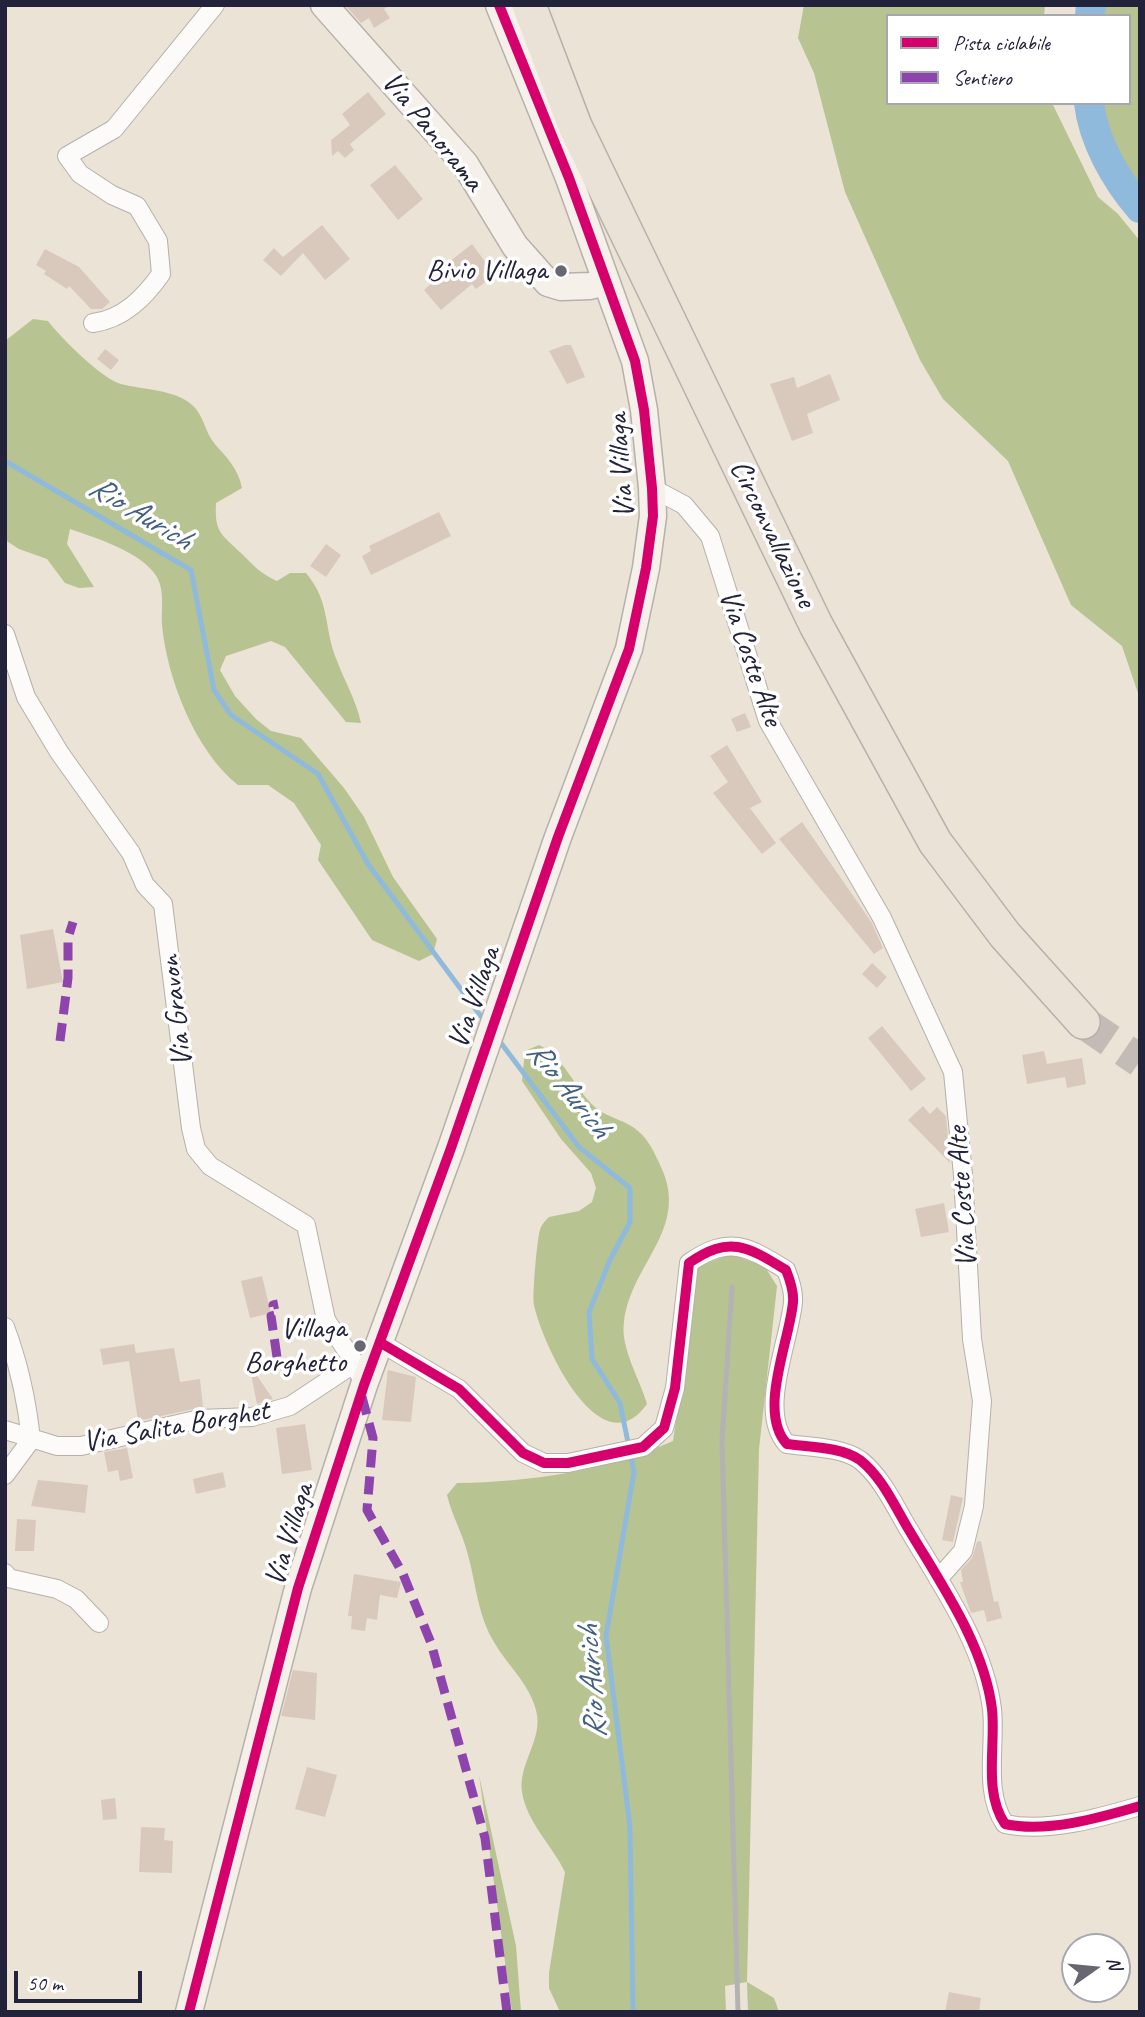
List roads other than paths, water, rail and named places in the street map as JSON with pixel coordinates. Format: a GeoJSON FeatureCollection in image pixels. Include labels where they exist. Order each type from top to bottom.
{"type":"FeatureCollection","features":[{"type":"Feature","properties":{"kind":"highway","name":"Circonvallazione"},"geometry":{"type":"LineString","coordinates":[[529,5],[575,126],[816,625],[935,842],[1005,935],[1083,1022]]}},
{"type":"Feature","properties":{"kind":"street"},"geometry":{"type":"LineString","coordinates":[[93,323],[110,321],[144,297],[161,274],[158,241],[137,206],[113,195],[80,174],[67,156],[114,129],[215,5]]}},
{"type":"Feature","properties":{"kind":"street","name":"Via Panorama"},"geometry":{"type":"LineString","coordinates":[[324,5],[465,164],[515,246],[548,283],[561,288],[606,282]]}},
{"type":"Feature","properties":{"kind":"street","name":"Via Villaga"},"geometry":{"type":"LineString","coordinates":[[189,2012],[298,1588],[359,1374],[381,1343],[498,1006],[629,649],[646,568],[653,516],[652,488],[644,410],[635,361],[569,178],[499,5]]}},
{"type":"Feature","properties":{"kind":"street","name":"Via Coste Alte"},"geometry":{"type":"LineString","coordinates":[[652,488],[684,505],[710,536],[768,721],[882,918],[953,1072],[963,1175],[972,1339],[982,1401],[974,1506],[963,1551],[937,1578]]}},
{"type":"Feature","properties":{"kind":"street","name":"Via Gravon"},"geometry":{"type":"LineString","coordinates":[[5,634],[26,697],[59,752],[131,853],[145,885],[163,904],[191,1128],[196,1149],[210,1166],[253,1189],[279,1211],[306,1225],[326,1320],[359,1374]]}},
{"type":"Feature","properties":{"kind":"street"},"geometry":{"type":"LineString","coordinates":[[381,1343],[459,1389],[523,1453],[544,1463],[568,1463],[615,1454],[643,1447],[664,1428],[675,1388],[689,1262],[709,1248],[726,1244],[762,1255],[786,1270],[793,1301],[775,1396],[778,1435],[787,1444],[819,1448],[859,1459],[883,1486],[937,1578],[967,1633],[985,1677],[992,1709],[994,1808],[1005,1824],[1022,1828],[1140,1806]]}},
{"type":"Feature","properties":{"kind":"street"},"geometry":{"type":"LineString","coordinates":[[5,1327],[19,1369],[31,1440],[5,1475]]}},
{"type":"Feature","properties":{"kind":"street","name":"Via Salita Borghet"},"geometry":{"type":"LineString","coordinates":[[5,1430],[57,1446],[81,1446],[200,1419],[251,1417],[290,1406],[359,1374]]}},
{"type":"Feature","properties":{"kind":"street"},"geometry":{"type":"LineString","coordinates":[[5,1573],[8,1578],[57,1589],[76,1599],[99,1623]]}},
{"type":"Feature","properties":{"kind":"waterway"},"geometry":{"type":"LineString","coordinates":[[1090,14],[1091,5]]}},
{"type":"Feature","properties":{"kind":"waterway"},"geometry":{"type":"LineString","coordinates":[[1089,105],[1095,131],[1107,159],[1140,208]]}},
{"type":"Feature","properties":{"kind":"waterway","name":"Rio Aurich"},"geometry":{"type":"LineString","coordinates":[[5,461],[191,570],[214,690],[231,715],[318,774],[368,864],[486,1023]]}},
{"type":"Feature","properties":{"kind":"waterway","name":"Rio Aurich"},"geometry":{"type":"LineString","coordinates":[[498,1039],[579,1147],[630,1188],[630,1222],[610,1260],[589,1312],[592,1359],[620,1403],[634,1472],[606,1636],[630,1827],[633,2012]]}},
{"type":"Feature","properties":{"kind":"tunnel"},"geometry":{"type":"LineString","coordinates":[[1083,1022],[1140,1061]]}},
{"type":"Feature","properties":{"kind":"railway"},"geometry":{"type":"LineString","coordinates":[[732,1287],[722,1441],[738,2012]]}},
{"type":"Feature","properties":{"kind":"place","name":"Bivio Villaga"},"geometry":{"type":"Point","coordinates":[561,271]}},
{"type":"Feature","properties":{"kind":"place","name":"Villaga Borghetto"},"geometry":{"type":"Point","coordinates":[360,1346]}}]}
